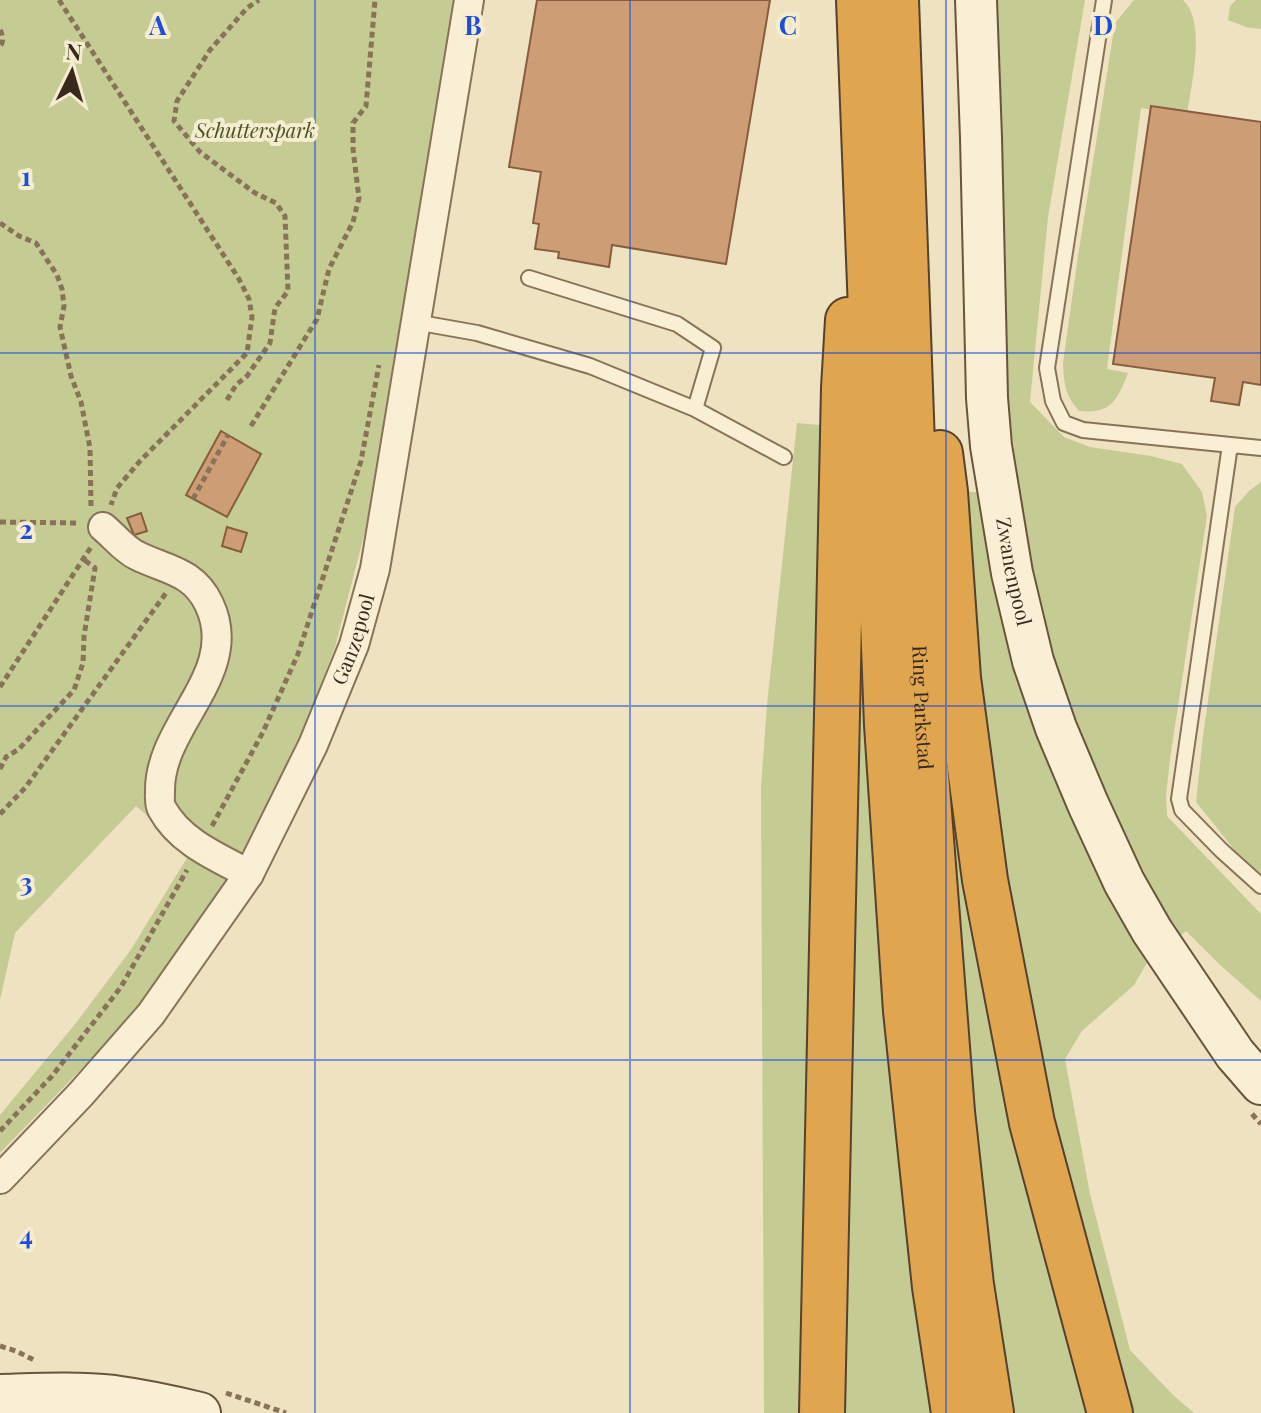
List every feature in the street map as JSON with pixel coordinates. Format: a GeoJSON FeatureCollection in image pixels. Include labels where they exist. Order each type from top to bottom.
{"type":"FeatureCollection","features":[{"type":"Feature","properties":{"kind":"highway","name":"Ring Parkstad"},"geometry":{"type":"LineString","coordinates":[[859,0],[887,725],[906,1011],[935,1287],[954,1413]]}},
{"type":"Feature","properties":{"kind":"highway","name":"Ring Parkstad"},"geometry":{"type":"LineString","coordinates":[[896,0],[922,722],[952,1112],[971,1285],[991,1413]]}},
{"type":"Feature","properties":{"kind":"highway"},"geometry":{"type":"LineString","coordinates":[[822,1413],[844,388],[863,82]]}},
{"type":"Feature","properties":{"kind":"highway"},"geometry":{"type":"LineString","coordinates":[[903,156],[945,492],[958,678],[985,880],[1032,1123],[1110,1413]]}},
{"type":"Feature","properties":{"kind":"street","name":"Ganzepool"},"geometry":{"type":"LineString","coordinates":[[0,1179],[151,1014],[249,874],[313,745],[354,645],[375,569],[469,0]]}},
{"type":"Feature","properties":{"kind":"street","name":"Zwanenpool"},"geometry":{"type":"LineString","coordinates":[[976,0],[991,446],[1012,573],[1033,661],[1056,728],[1124,882],[1167,954],[1235,1054],[1261,1084]]}},
{"type":"Feature","properties":{"kind":"street"},"geometry":{"type":"LineString","coordinates":[[95,520],[133,554],[180,572],[195,582],[209,603],[216,622],[214,664],[169,746],[159,779],[160,807],[169,827],[249,874]]}},
{"type":"Feature","properties":{"kind":"street"},"geometry":{"type":"LineString","coordinates":[[0,1395],[49,1393],[114,1396],[200,1413]]}},
{"type":"Feature","properties":{"kind":"lane"},"geometry":{"type":"LineString","coordinates":[[1104,0],[1047,368],[1053,401],[1064,423],[1083,430],[1261,448]]}},
{"type":"Feature","properties":{"kind":"lane"},"geometry":{"type":"LineString","coordinates":[[529,278],[677,324],[713,348],[695,409]]}},
{"type":"Feature","properties":{"kind":"lane"},"geometry":{"type":"LineString","coordinates":[[415,322],[477,333],[590,366],[695,409],[784,457]]}},
{"type":"Feature","properties":{"kind":"lane"},"geometry":{"type":"LineString","coordinates":[[1230,445],[1179,799],[1182,810],[1261,886]]}},
{"type":"Feature","properties":{"kind":"path"},"geometry":{"type":"LineString","coordinates":[[59,0],[239,279],[249,299],[252,317],[247,353],[117,488],[95,520]]}},
{"type":"Feature","properties":{"kind":"path"},"geometry":{"type":"LineString","coordinates":[[227,400],[270,343],[275,308],[288,291],[285,216],[276,203],[255,193],[200,152],[174,121],[177,101],[210,50],[247,8],[259,0]]}},
{"type":"Feature","properties":{"kind":"path"},"geometry":{"type":"LineString","coordinates":[[251,426],[317,319],[329,269],[353,222],[359,198],[353,123],[366,106],[375,0]]}},
{"type":"Feature","properties":{"kind":"path"},"geometry":{"type":"LineString","coordinates":[[0,30],[3,44],[0,46]]}},
{"type":"Feature","properties":{"kind":"path"},"geometry":{"type":"LineString","coordinates":[[0,223],[36,243],[57,275],[62,289],[64,306],[60,327],[90,448],[95,520]]}},
{"type":"Feature","properties":{"kind":"path"},"geometry":{"type":"LineString","coordinates":[[0,1131],[52,1076],[121,987],[263,732],[298,654],[361,461],[380,360]]}},
{"type":"Feature","properties":{"kind":"path"},"geometry":{"type":"LineString","coordinates":[[193,499],[228,435]]}},
{"type":"Feature","properties":{"kind":"path"},"geometry":{"type":"LineString","coordinates":[[204,462],[211,465]]}},
{"type":"Feature","properties":{"kind":"path"},"geometry":{"type":"LineString","coordinates":[[0,522],[95,520]]}},
{"type":"Feature","properties":{"kind":"path"},"geometry":{"type":"LineString","coordinates":[[0,687],[83,559],[95,568],[83,663],[74,690],[19,749],[6,757],[0,769]]}},
{"type":"Feature","properties":{"kind":"path"},"geometry":{"type":"LineString","coordinates":[[0,814],[25,788],[180,572]]}},
{"type":"Feature","properties":{"kind":"green space","name":"Schutterspark"},"geometry":{"type":"Polygon","coordinates":[[[0,0],[458,0],[403,330],[365,532],[335,647],[298,743],[254,832],[211,904],[166,969],[121,1028],[0,1153],[0,1115],[76,1023],[130,951],[190,853],[136,806],[15,933],[0,1000],[0,0]]]}},
{"type":"Feature","properties":{"kind":"green space"},"geometry":{"type":"Polygon","coordinates":[[[990,0],[1085,0],[1048,217],[1030,402],[1064,437],[1090,447],[1182,464],[1202,492],[1207,516],[1170,759],[1167,816],[1261,914],[1261,1001],[1186,931],[1174,941],[1067,715],[1027,547],[1007,398],[990,0]]]}},
{"type":"Feature","properties":{"kind":"green space"},"geometry":{"type":"Polygon","coordinates":[[[1134,0],[1183,0],[1194,23],[1194,71],[1187,115],[1141,108],[1107,369],[1128,373],[1112,403],[1099,410],[1079,411],[1066,389],[1063,363],[1115,23],[1134,0]]]}},
{"type":"Feature","properties":{"kind":"green space"},"geometry":{"type":"Polygon","coordinates":[[[1236,0],[1261,0],[1261,29],[1228,20],[1230,6],[1236,0]]]}},
{"type":"Feature","properties":{"kind":"green space"},"geometry":{"type":"Polygon","coordinates":[[[797,423],[830,426],[812,1413],[764,1413],[761,787],[797,423]]]}},
{"type":"Feature","properties":{"kind":"green space"},"geometry":{"type":"Polygon","coordinates":[[[859,450],[935,1413],[833,1413],[859,450]]]}},
{"type":"Feature","properties":{"kind":"green space"},"geometry":{"type":"Polygon","coordinates":[[[1261,482],[1261,876],[1237,853],[1196,802],[1235,507],[1261,482]]]}},
{"type":"Feature","properties":{"kind":"green space"},"geometry":{"type":"Polygon","coordinates":[[[953,492],[986,492],[1089,845],[1147,963],[1134,985],[1082,1031],[1065,1059],[1090,1194],[1130,1350],[1194,1413],[1119,1413],[1027,1047],[953,492]]]}},
{"type":"Feature","properties":{"kind":"green space"},"geometry":{"type":"Polygon","coordinates":[[[944,664],[1099,1413],[1012,1413],[977,1185],[951,850],[944,664]]]}},
{"type":"Feature","properties":{"kind":"building"},"geometry":{"type":"Polygon","coordinates":[[[537,0],[770,0],[726,264],[612,245],[609,267],[558,258],[559,252],[535,249],[539,224],[533,223],[541,172],[509,167],[537,0]]]}},
{"type":"Feature","properties":{"kind":"building"},"geometry":{"type":"Polygon","coordinates":[[[1151,106],[1261,122],[1261,385],[1243,382],[1239,405],[1211,401],[1215,378],[1113,364],[1151,106]]]}},
{"type":"Feature","properties":{"kind":"building"},"geometry":{"type":"Polygon","coordinates":[[[221,431],[261,454],[227,517],[186,495],[221,431]]]}},
{"type":"Feature","properties":{"kind":"building"},"geometry":{"type":"Polygon","coordinates":[[[141,513],[147,531],[134,535],[127,518],[141,513]]]}},
{"type":"Feature","properties":{"kind":"building"},"geometry":{"type":"Polygon","coordinates":[[[227,527],[247,533],[241,552],[222,546],[227,527]]]}}]}
